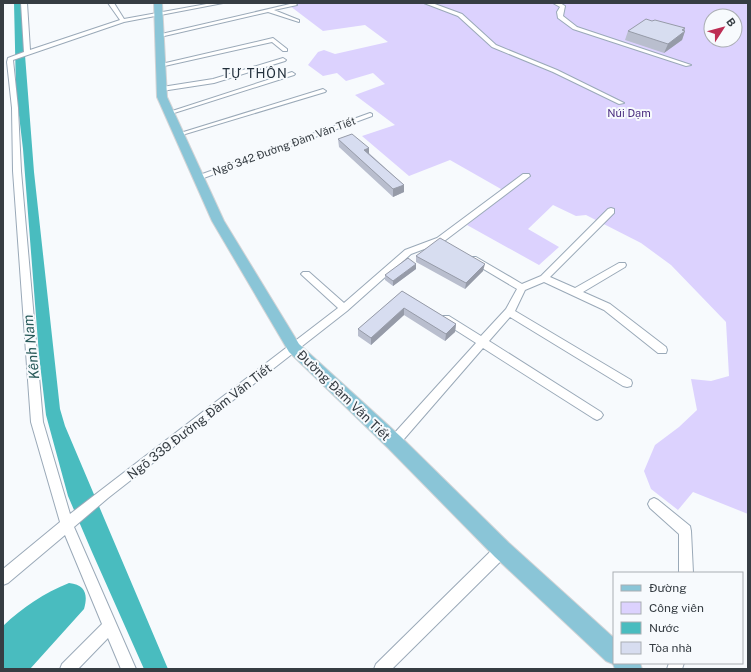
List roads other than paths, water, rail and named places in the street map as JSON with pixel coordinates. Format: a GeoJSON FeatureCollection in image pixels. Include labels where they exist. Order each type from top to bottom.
{"type":"FeatureCollection","features":[{"type":"Feature","properties":{"kind":"main road","name":"Đường Đàm Văn Tiết"},"geometry":{"type":"LineString","coordinates":[[159,8],[162,97],[218,221],[294,348],[394,442],[502,550],[613,652]]}},
{"type":"Feature","properties":{"kind":"street"},"geometry":{"type":"LineString","coordinates":[[24,3],[27,53]]}},
{"type":"Feature","properties":{"kind":"street"},"geometry":{"type":"LineString","coordinates":[[111,3],[123,21]]}},
{"type":"Feature","properties":{"kind":"street"},"geometry":{"type":"LineString","coordinates":[[129,669],[67,525],[42,440],[34,403],[17,171],[15,108],[8,61],[27,53],[159,8],[220,3]]}},
{"type":"Feature","properties":{"kind":"street"},"geometry":{"type":"LineString","coordinates":[[160,35],[294,5],[292,3]]}},
{"type":"Feature","properties":{"kind":"street"},"geometry":{"type":"LineString","coordinates":[[427,3],[460,15],[494,46],[555,71],[621,103]]}},
{"type":"Feature","properties":{"kind":"street"},"geometry":{"type":"LineString","coordinates":[[556,3],[563,7],[560,12],[560,17],[575,28],[688,65]]}},
{"type":"Feature","properties":{"kind":"street"},"geometry":{"type":"LineString","coordinates":[[268,10],[297,21]]}},
{"type":"Feature","properties":{"kind":"street"},"geometry":{"type":"LineString","coordinates":[[160,66],[273,40],[285,50]]}},
{"type":"Feature","properties":{"kind":"street"},"geometry":{"type":"LineString","coordinates":[[162,89],[214,81],[283,60]]}},
{"type":"Feature","properties":{"kind":"street"},"geometry":{"type":"LineString","coordinates":[[169,113],[292,74]]}},
{"type":"Feature","properties":{"kind":"street"},"geometry":{"type":"LineString","coordinates":[[180,134],[323,91]]}},
{"type":"Feature","properties":{"kind":"street","name":"Ngõ 342 Đường Đàm Văn Tiết"},"geometry":{"type":"LineString","coordinates":[[198,177],[370,115]]}},
{"type":"Feature","properties":{"kind":"street","name":"Ngõ 339 Đường Đàm Văn Tiết"},"geometry":{"type":"LineString","coordinates":[[3,578],[104,494],[344,308],[408,252],[443,242],[526,176]]}},
{"type":"Feature","properties":{"kind":"street"},"geometry":{"type":"LineString","coordinates":[[394,442],[509,312],[522,288],[544,278],[611,211]]}},
{"type":"Feature","properties":{"kind":"street"},"geometry":{"type":"LineString","coordinates":[[467,256],[522,288]]}},
{"type":"Feature","properties":{"kind":"street"},"geometry":{"type":"LineString","coordinates":[[574,293],[622,265]]}},
{"type":"Feature","properties":{"kind":"street"},"geometry":{"type":"LineString","coordinates":[[306,274],[344,308]]}},
{"type":"Feature","properties":{"kind":"street"},"geometry":{"type":"LineString","coordinates":[[544,278],[607,307],[662,350]]}},
{"type":"Feature","properties":{"kind":"street"},"geometry":{"type":"LineString","coordinates":[[509,312],[627,383]]}},
{"type":"Feature","properties":{"kind":"street"},"geometry":{"type":"LineString","coordinates":[[436,313],[597,415]]}},
{"type":"Feature","properties":{"kind":"street"},"geometry":{"type":"LineString","coordinates":[[654,504],[686,531],[686,572]]}},
{"type":"Feature","properties":{"kind":"street"},"geometry":{"type":"LineString","coordinates":[[381,669],[502,550]]}},
{"type":"Feature","properties":{"kind":"street"},"geometry":{"type":"LineString","coordinates":[[67,669],[111,625]]}},
{"type":"Feature","properties":{"kind":"water","name":"Kênh Nam"},"geometry":{"type":"Polygon","coordinates":[[[14,3],[21,3],[34,172],[60,409],[65,426],[168,669],[144,669],[68,496],[46,415],[39,355],[23,149],[16,90],[14,3]]]}},
{"type":"Feature","properties":{"kind":"water"},"geometry":{"type":"Polygon","coordinates":[[[69,583],[75,584],[82,588],[86,599],[84,609],[30,669],[3,669],[3,626],[34,601],[69,583]]]}},
{"type":"Feature","properties":{"kind":"district","name":"TỰ THÔN"},"geometry":{"type":"Point","coordinates":[255,73]}},
{"type":"Feature","properties":{"kind":"park label","name":"Núi Dạm"},"geometry":{"type":"Point","coordinates":[629,113]}}]}
